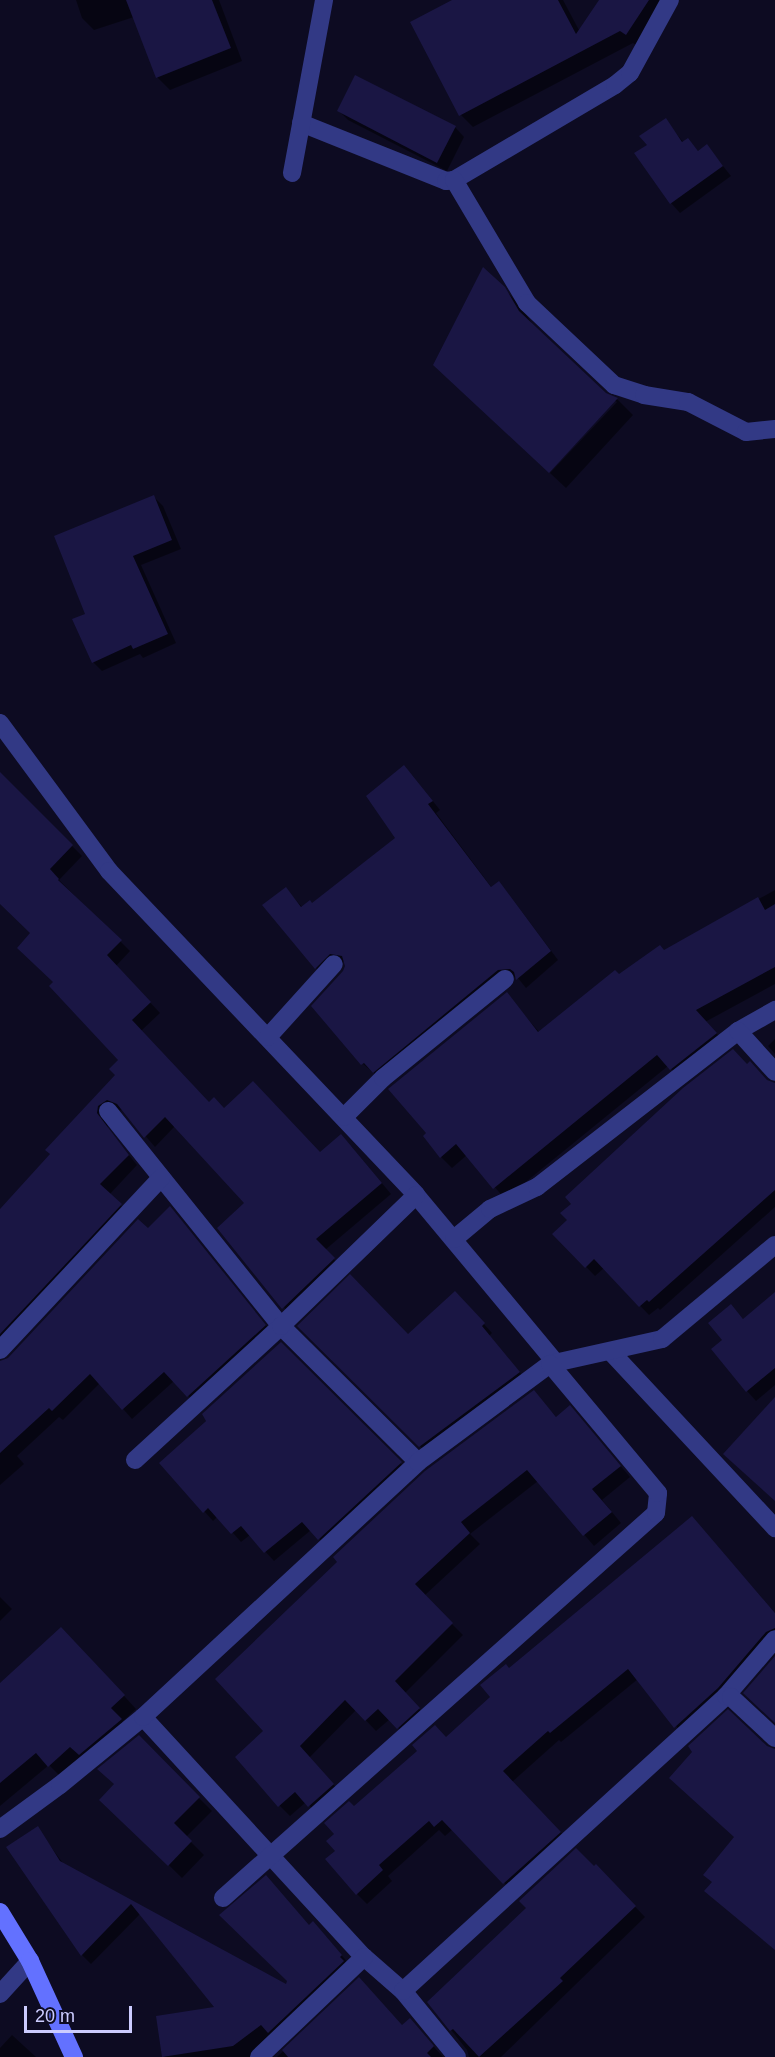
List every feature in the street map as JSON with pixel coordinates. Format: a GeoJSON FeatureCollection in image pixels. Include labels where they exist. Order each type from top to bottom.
{"type":"FeatureCollection","features":[{"type":"Feature","properties":{"kind":"street"},"geometry":{"type":"LineString","coordinates":[[292,173],[324,0]]}},
{"type":"Feature","properties":{"kind":"street"},"geometry":{"type":"LineString","coordinates":[[301,123],[446,181],[454,180],[615,85],[630,73],[670,0]]}},
{"type":"Feature","properties":{"kind":"street"},"geometry":{"type":"LineString","coordinates":[[454,180],[527,303],[614,385],[644,395],[688,402],[746,432],[775,429]]}},
{"type":"Feature","properties":{"kind":"street"},"geometry":{"type":"LineString","coordinates":[[0,723],[109,871],[271,1035],[346,1115],[416,1195],[458,1237],[658,1492],[656,1513],[223,1898]]}},
{"type":"Feature","properties":{"kind":"street"},"geometry":{"type":"LineString","coordinates":[[271,1035],[300,999],[334,964]]}},
{"type":"Feature","properties":{"kind":"street"},"geometry":{"type":"LineString","coordinates":[[346,1115],[383,1078],[505,979]]}},
{"type":"Feature","properties":{"kind":"street"},"geometry":{"type":"LineString","coordinates":[[458,1237],[490,1209],[537,1187],[738,1031],[775,1010]]}},
{"type":"Feature","properties":{"kind":"street"},"geometry":{"type":"LineString","coordinates":[[738,1031],[775,1072]]}},
{"type":"Feature","properties":{"kind":"street"},"geometry":{"type":"LineString","coordinates":[[108,1111],[281,1326],[418,1462]]}},
{"type":"Feature","properties":{"kind":"street"},"geometry":{"type":"LineString","coordinates":[[0,1350],[162,1178]]}},
{"type":"Feature","properties":{"kind":"street"},"geometry":{"type":"LineString","coordinates":[[135,1460],[281,1326],[416,1195]]}},
{"type":"Feature","properties":{"kind":"street"},"geometry":{"type":"LineString","coordinates":[[0,1829],[60,1785],[142,1717],[418,1462],[555,1362],[586,1354],[611,1352],[662,1339],[775,1245]]}},
{"type":"Feature","properties":{"kind":"street"},"geometry":{"type":"LineString","coordinates":[[611,1352],[775,1528]]}},
{"type":"Feature","properties":{"kind":"street"},"geometry":{"type":"LineString","coordinates":[[403,1991],[726,1696],[775,1639]]}},
{"type":"Feature","properties":{"kind":"street"},"geometry":{"type":"LineString","coordinates":[[726,1696],[732,1697],[775,1738]]}},
{"type":"Feature","properties":{"kind":"street"},"geometry":{"type":"LineString","coordinates":[[142,1717],[364,1957],[403,1991],[457,2057]]}},
{"type":"Feature","properties":{"kind":"street"},"geometry":{"type":"LineString","coordinates":[[0,1912],[30,1961],[74,2057]]}},
{"type":"Feature","properties":{"kind":"street"},"geometry":{"type":"LineString","coordinates":[[259,2057],[364,1957]]}},
{"type":"Feature","properties":{"kind":"street"},"geometry":{"type":"LineString","coordinates":[[0,1994],[30,1961]]}},
{"type":"Feature","properties":{"kind":"building"},"geometry":{"type":"Polygon","coordinates":[[[126,0],[212,0],[231,48],[156,78],[126,0]]]}},
{"type":"Feature","properties":{"kind":"building"},"geometry":{"type":"Polygon","coordinates":[[[452,0],[558,0],[576,34],[599,0],[649,0],[626,35],[620,31],[459,116],[410,22],[452,0]]]}},
{"type":"Feature","properties":{"kind":"building"},"geometry":{"type":"Polygon","coordinates":[[[355,75],[456,126],[437,163],[337,111],[355,75]]]}},
{"type":"Feature","properties":{"kind":"building"},"geometry":{"type":"Polygon","coordinates":[[[666,118],[682,142],[688,138],[698,151],[707,144],[723,166],[670,204],[634,153],[647,145],[639,136],[666,118]]]}},
{"type":"Feature","properties":{"kind":"building"},"geometry":{"type":"Polygon","coordinates":[[[483,267],[505,287],[519,311],[606,393],[618,398],[549,473],[433,365],[483,267]]]}},
{"type":"Feature","properties":{"kind":"building"},"geometry":{"type":"Polygon","coordinates":[[[154,495],[172,540],[133,556],[168,634],[133,649],[131,645],[92,663],[72,619],[85,614],[54,536],[154,495]]]}},
{"type":"Feature","properties":{"kind":"building"},"geometry":{"type":"Polygon","coordinates":[[[404,765],[433,801],[428,804],[491,887],[499,881],[551,951],[516,980],[514,972],[510,969],[498,970],[373,1073],[364,1063],[361,1065],[311,1006],[343,971],[345,966],[342,956],[330,954],[315,969],[262,905],[286,887],[301,907],[310,900],[312,903],[395,838],[366,796],[404,765]]]}},
{"type":"Feature","properties":{"kind":"building"},"geometry":{"type":"Polygon","coordinates":[[[0,772],[73,845],[50,869],[58,880],[122,940],[107,955],[151,1002],[132,1020],[209,1102],[214,1097],[224,1108],[253,1081],[320,1152],[341,1134],[382,1183],[316,1239],[335,1258],[282,1309],[217,1228],[244,1203],[165,1117],[144,1138],[117,1104],[107,1100],[98,1106],[97,1113],[129,1155],[100,1184],[122,1204],[0,1334],[0,1209],[50,1154],[45,1150],[115,1075],[109,1069],[118,1060],[49,986],[53,982],[17,948],[30,933],[0,904],[0,772]]]}},
{"type":"Feature","properties":{"kind":"building"},"geometry":{"type":"Polygon","coordinates":[[[758,897],[765,910],[775,904],[775,967],[696,1010],[717,1033],[670,1070],[657,1055],[493,1189],[456,1144],[440,1158],[423,1136],[426,1133],[388,1089],[507,992],[538,1032],[615,970],[619,974],[660,945],[664,950],[758,897]]]}},
{"type":"Feature","properties":{"kind":"building"},"geometry":{"type":"Polygon","coordinates":[[[733,1049],[747,1064],[750,1061],[767,1080],[775,1083],[775,1190],[649,1302],[647,1300],[639,1307],[594,1259],[585,1268],[552,1234],[567,1220],[560,1213],[571,1204],[565,1197],[683,1088],[733,1049]]]}},
{"type":"Feature","properties":{"kind":"building"},"geometry":{"type":"Polygon","coordinates":[[[170,1206],[266,1325],[187,1397],[164,1372],[122,1410],[90,1374],[52,1411],[49,1408],[0,1453],[0,1361],[8,1358],[138,1219],[148,1228],[170,1206]]]}},
{"type":"Feature","properties":{"kind":"building"},"geometry":{"type":"Polygon","coordinates":[[[350,1274],[408,1334],[455,1291],[485,1323],[482,1326],[520,1372],[419,1447],[297,1326],[350,1274]]]}},
{"type":"Feature","properties":{"kind":"building"},"geometry":{"type":"Polygon","coordinates":[[[775,1292],[775,1368],[746,1392],[711,1349],[722,1340],[708,1323],[731,1304],[743,1319],[775,1292]]]}},
{"type":"Feature","properties":{"kind":"building"},"geometry":{"type":"Polygon","coordinates":[[[281,1342],[402,1462],[318,1540],[302,1522],[264,1553],[241,1526],[231,1534],[208,1508],[203,1513],[159,1463],[206,1421],[202,1414],[281,1342]]]}},
{"type":"Feature","properties":{"kind":"building"},"geometry":{"type":"Polygon","coordinates":[[[534,1390],[556,1417],[570,1405],[621,1466],[592,1489],[612,1512],[583,1536],[527,1470],[461,1522],[470,1533],[415,1584],[453,1623],[395,1681],[420,1708],[397,1729],[378,1709],[365,1721],[345,1700],[300,1746],[334,1784],[308,1807],[295,1792],[278,1807],[235,1757],[263,1731],[215,1679],[337,1562],[333,1557],[425,1471],[534,1390]]]}},
{"type":"Feature","properties":{"kind":"building"},"geometry":{"type":"Polygon","coordinates":[[[775,1397],[775,1501],[723,1454],[775,1397]]]}},
{"type":"Feature","properties":{"kind":"building"},"geometry":{"type":"Polygon","coordinates":[[[692,1516],[775,1613],[775,1628],[766,1632],[718,1688],[674,1728],[628,1669],[550,1733],[548,1731],[503,1771],[561,1832],[503,1884],[442,1820],[434,1827],[429,1821],[379,1865],[383,1870],[356,1895],[325,1859],[335,1851],[326,1841],[334,1834],[324,1823],[349,1801],[354,1806],[417,1751],[412,1745],[435,1725],[446,1737],[490,1697],[480,1685],[506,1664],[509,1668],[692,1516]]]}},
{"type":"Feature","properties":{"kind":"building"},"geometry":{"type":"Polygon","coordinates":[[[61,1627],[125,1695],[111,1708],[122,1719],[79,1755],[70,1747],[48,1767],[36,1753],[0,1783],[0,1683],[61,1627]]]}},
{"type":"Feature","properties":{"kind":"building"},"geometry":{"type":"Polygon","coordinates":[[[775,1656],[775,1723],[743,1693],[775,1656]]]}},
{"type":"Feature","properties":{"kind":"building"},"geometry":{"type":"Polygon","coordinates":[[[728,1709],[767,1746],[775,1749],[775,1950],[704,1891],[712,1882],[703,1875],[734,1837],[669,1778],[692,1752],[688,1746],[728,1709]]]}},
{"type":"Feature","properties":{"kind":"building"},"geometry":{"type":"Polygon","coordinates":[[[139,1735],[200,1797],[174,1823],[192,1841],[168,1866],[99,1800],[114,1784],[97,1769],[139,1735]]]}},
{"type":"Feature","properties":{"kind":"building"},"geometry":{"type":"Polygon","coordinates":[[[38,1826],[60,1861],[286,1984],[287,1981],[219,1915],[266,1875],[309,1925],[313,1921],[342,1955],[340,1957],[344,1961],[268,2033],[261,2025],[233,2046],[162,2057],[156,2016],[214,2007],[131,1904],[81,1956],[6,1847],[38,1826]]]}},
{"type":"Feature","properties":{"kind":"building"},"geometry":{"type":"Polygon","coordinates":[[[576,1848],[594,1866],[596,1864],[636,1906],[560,1978],[563,1981],[479,2057],[453,2029],[450,2031],[427,2002],[526,1908],[519,1901],[576,1848]]]}},
{"type":"Feature","properties":{"kind":"building"},"geometry":{"type":"Polygon","coordinates":[[[359,1977],[402,2025],[410,2018],[434,2046],[427,2053],[431,2057],[288,2057],[282,2050],[359,1977]]]}}]}
